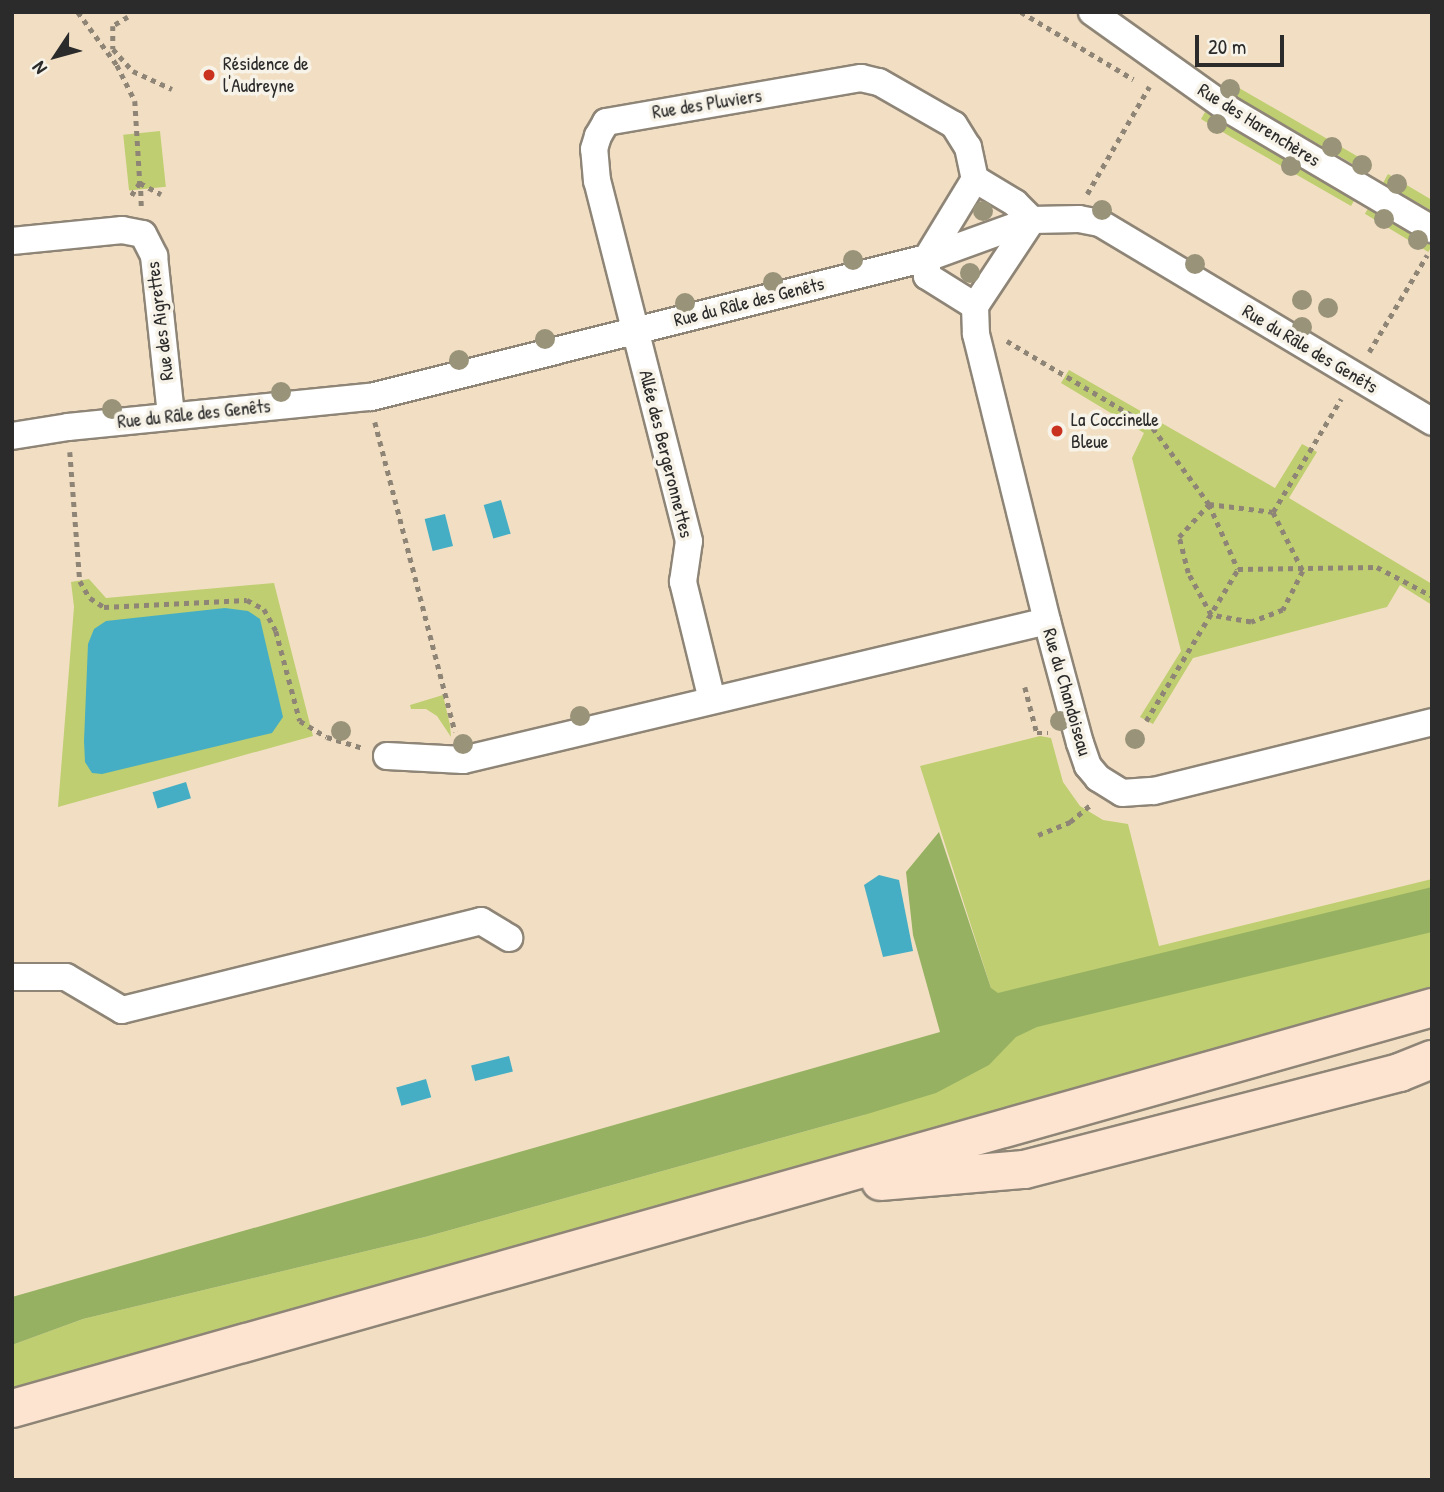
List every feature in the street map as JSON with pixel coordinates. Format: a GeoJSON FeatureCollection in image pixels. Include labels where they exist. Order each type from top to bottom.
{"type":"FeatureCollection","features":[{"type":"Feature","properties":{"kind":"main road"},"geometry":{"type":"LineString","coordinates":[[12,1408],[1432,1007]]}},
{"type":"Feature","properties":{"kind":"main road"},"geometry":{"type":"LineString","coordinates":[[795,1188],[1024,1169],[1399,1072],[1432,1059]]}},
{"type":"Feature","properties":{"kind":"street","name":"Rue des Harenchères"},"geometry":{"type":"LineString","coordinates":[[1092,12],[1228,108],[1432,229]]}},
{"type":"Feature","properties":{"kind":"street","name":"Rue des Pluviers"},"geometry":{"type":"LineString","coordinates":[[636,331],[597,181],[594,149],[606,122],[861,78],[879,82],[954,125],[968,147],[975,179]]}},
{"type":"Feature","properties":{"kind":"street"},"geometry":{"type":"LineString","coordinates":[[975,179],[1015,203],[1032,220],[975,315],[927,276],[927,258],[975,179]]}},
{"type":"Feature","properties":{"kind":"street","name":"Rue du Râle des Genêts"},"geometry":{"type":"LineString","coordinates":[[12,436],[68,426],[371,397],[927,258],[1032,220],[1079,219],[1100,223],[1432,422]]}},
{"type":"Feature","properties":{"kind":"street","name":"Rue des Aigrettes"},"geometry":{"type":"LineString","coordinates":[[12,241],[122,230],[143,234],[154,256],[171,416]]}},
{"type":"Feature","properties":{"kind":"street","name":"Rue du Chandoiseau"},"geometry":{"type":"LineString","coordinates":[[975,315],[1047,621],[1088,766],[1122,793],[1163,789],[1432,722]]}},
{"type":"Feature","properties":{"kind":"street","name":"Allée des Bergeronnettes"},"geometry":{"type":"LineString","coordinates":[[636,331],[689,541],[683,582],[712,700]]}},
{"type":"Feature","properties":{"kind":"street"},"geometry":{"type":"LineString","coordinates":[[387,756],[463,760],[1047,621]]}},
{"type":"Feature","properties":{"kind":"street"},"geometry":{"type":"LineString","coordinates":[[12,977],[66,977],[122,1010],[481,921],[509,938]]}},
{"type":"Feature","properties":{"kind":"path"},"geometry":{"type":"LineString","coordinates":[[78,12],[117,65],[135,101],[140,183],[131,197]]}},
{"type":"Feature","properties":{"kind":"path"},"geometry":{"type":"LineString","coordinates":[[128,17],[113,26],[113,48],[133,71],[172,89]]}},
{"type":"Feature","properties":{"kind":"path"},"geometry":{"type":"LineString","coordinates":[[1079,219],[1089,189],[1148,88],[1167,65]]}},
{"type":"Feature","properties":{"kind":"path"},"geometry":{"type":"LineString","coordinates":[[140,183],[161,194]]}},
{"type":"Feature","properties":{"kind":"path"},"geometry":{"type":"LineString","coordinates":[[1273,512],[1427,255]]}},
{"type":"Feature","properties":{"kind":"path"},"geometry":{"type":"LineString","coordinates":[[975,315],[1153,428],[1209,504],[1238,569]]}},
{"type":"Feature","properties":{"kind":"path"},"geometry":{"type":"LineString","coordinates":[[371,397],[463,760]]}},
{"type":"Feature","properties":{"kind":"path"},"geometry":{"type":"LineString","coordinates":[[68,426],[80,581],[90,598],[104,607],[247,600],[264,609],[276,631],[299,721],[327,737],[387,756]]}},
{"type":"Feature","properties":{"kind":"path"},"geometry":{"type":"LineString","coordinates":[[1209,504],[1273,512]]}},
{"type":"Feature","properties":{"kind":"path"},"geometry":{"type":"LineString","coordinates":[[1209,504],[1179,537],[1188,573],[1211,615]]}},
{"type":"Feature","properties":{"kind":"path"},"geometry":{"type":"LineString","coordinates":[[1273,512],[1303,570]]}},
{"type":"Feature","properties":{"kind":"path"},"geometry":{"type":"LineString","coordinates":[[1238,569],[1377,567],[1432,596]]}},
{"type":"Feature","properties":{"kind":"path"},"geometry":{"type":"LineString","coordinates":[[1146,721],[1238,569]]}},
{"type":"Feature","properties":{"kind":"path"},"geometry":{"type":"LineString","coordinates":[[1211,615],[1251,622],[1283,610],[1303,570]]}},
{"type":"Feature","properties":{"kind":"path"},"geometry":{"type":"LineString","coordinates":[[1025,687],[1038,734],[1059,731]]}},
{"type":"Feature","properties":{"kind":"path"},"geometry":{"type":"LineString","coordinates":[[1038,835],[1070,822],[1094,802]]}},
{"type":"Feature","properties":{"kind":"green space"},"geometry":{"type":"Polygon","coordinates":[[[1227,81],[1372,164],[1367,172],[1222,89],[1227,81]]]}},
{"type":"Feature","properties":{"kind":"green space"},"geometry":{"type":"Polygon","coordinates":[[[1205,112],[1355,199],[1351,206],[1201,119],[1205,112]]]}},
{"type":"Feature","properties":{"kind":"green space"},"geometry":{"type":"Polygon","coordinates":[[[160,131],[166,187],[129,191],[123,135],[160,131]]]}},
{"type":"Feature","properties":{"kind":"green space"},"geometry":{"type":"Polygon","coordinates":[[[1388,174],[1432,200],[1432,211],[1383,183],[1388,174]]]}},
{"type":"Feature","properties":{"kind":"green space"},"geometry":{"type":"Polygon","coordinates":[[[1369,207],[1432,245],[1428,252],[1365,214],[1369,207]]]}},
{"type":"Feature","properties":{"kind":"green space"},"geometry":{"type":"Polygon","coordinates":[[[1069,370],[1275,488],[1302,444],[1317,452],[1289,498],[1432,584],[1432,605],[1400,585],[1387,607],[1193,658],[1153,724],[1140,717],[1181,651],[1132,458],[1144,433],[1061,383],[1069,370]]]}},
{"type":"Feature","properties":{"kind":"green space"},"geometry":{"type":"Polygon","coordinates":[[[89,579],[106,598],[274,583],[313,736],[58,807],[74,607],[71,582],[89,579]]]}},
{"type":"Feature","properties":{"kind":"green space"},"geometry":{"type":"Polygon","coordinates":[[[443,695],[451,737],[437,716],[426,709],[411,709],[410,705],[443,695]]]}},
{"type":"Feature","properties":{"kind":"green space"},"geometry":{"type":"Polygon","coordinates":[[[1040,736],[1051,738],[1063,782],[1080,806],[1103,820],[1128,824],[1159,946],[1432,879],[1432,997],[805,1165],[12,1389],[12,1345],[83,1319],[425,1237],[864,1115],[991,988],[920,766],[1040,736]]]}},
{"type":"Feature","properties":{"kind":"green space"},"geometry":{"type":"Polygon","coordinates":[[[939,832],[991,988],[998,993],[1432,887],[1432,932],[1037,1027],[1016,1037],[989,1065],[936,1093],[425,1237],[83,1319],[12,1345],[12,1297],[940,1032],[913,935],[906,872],[939,832]]]}},
{"type":"Feature","properties":{"kind":"water"},"geometry":{"type":"Polygon","coordinates":[[[501,500],[511,534],[493,539],[484,505],[501,500]]]}},
{"type":"Feature","properties":{"kind":"water"},"geometry":{"type":"Polygon","coordinates":[[[445,514],[453,546],[433,551],[425,519],[445,514]]]}},
{"type":"Feature","properties":{"kind":"water"},"geometry":{"type":"Polygon","coordinates":[[[225,608],[248,611],[260,619],[283,717],[272,733],[102,774],[92,773],[85,762],[84,741],[88,644],[94,629],[106,621],[225,608]]]}},
{"type":"Feature","properties":{"kind":"water"},"geometry":{"type":"Polygon","coordinates":[[[186,782],[191,798],[157,808],[153,792],[186,782]]]}},
{"type":"Feature","properties":{"kind":"water"},"geometry":{"type":"Polygon","coordinates":[[[879,875],[899,880],[913,951],[883,957],[864,885],[879,875]]]}},
{"type":"Feature","properties":{"kind":"water"},"geometry":{"type":"Polygon","coordinates":[[[509,1056],[513,1072],[475,1081],[471,1065],[509,1056]]]}},
{"type":"Feature","properties":{"kind":"water"},"geometry":{"type":"Polygon","coordinates":[[[426,1079],[431,1097],[401,1106],[396,1088],[426,1079]]]}},
{"type":"Feature","properties":{"kind":"place","name":"Résidence de l'Audreyne"},"geometry":{"type":"Point","coordinates":[209,75]}},
{"type":"Feature","properties":{"kind":"place","name":"La Coccinelle Bleue"},"geometry":{"type":"Point","coordinates":[1057,431]}}]}
